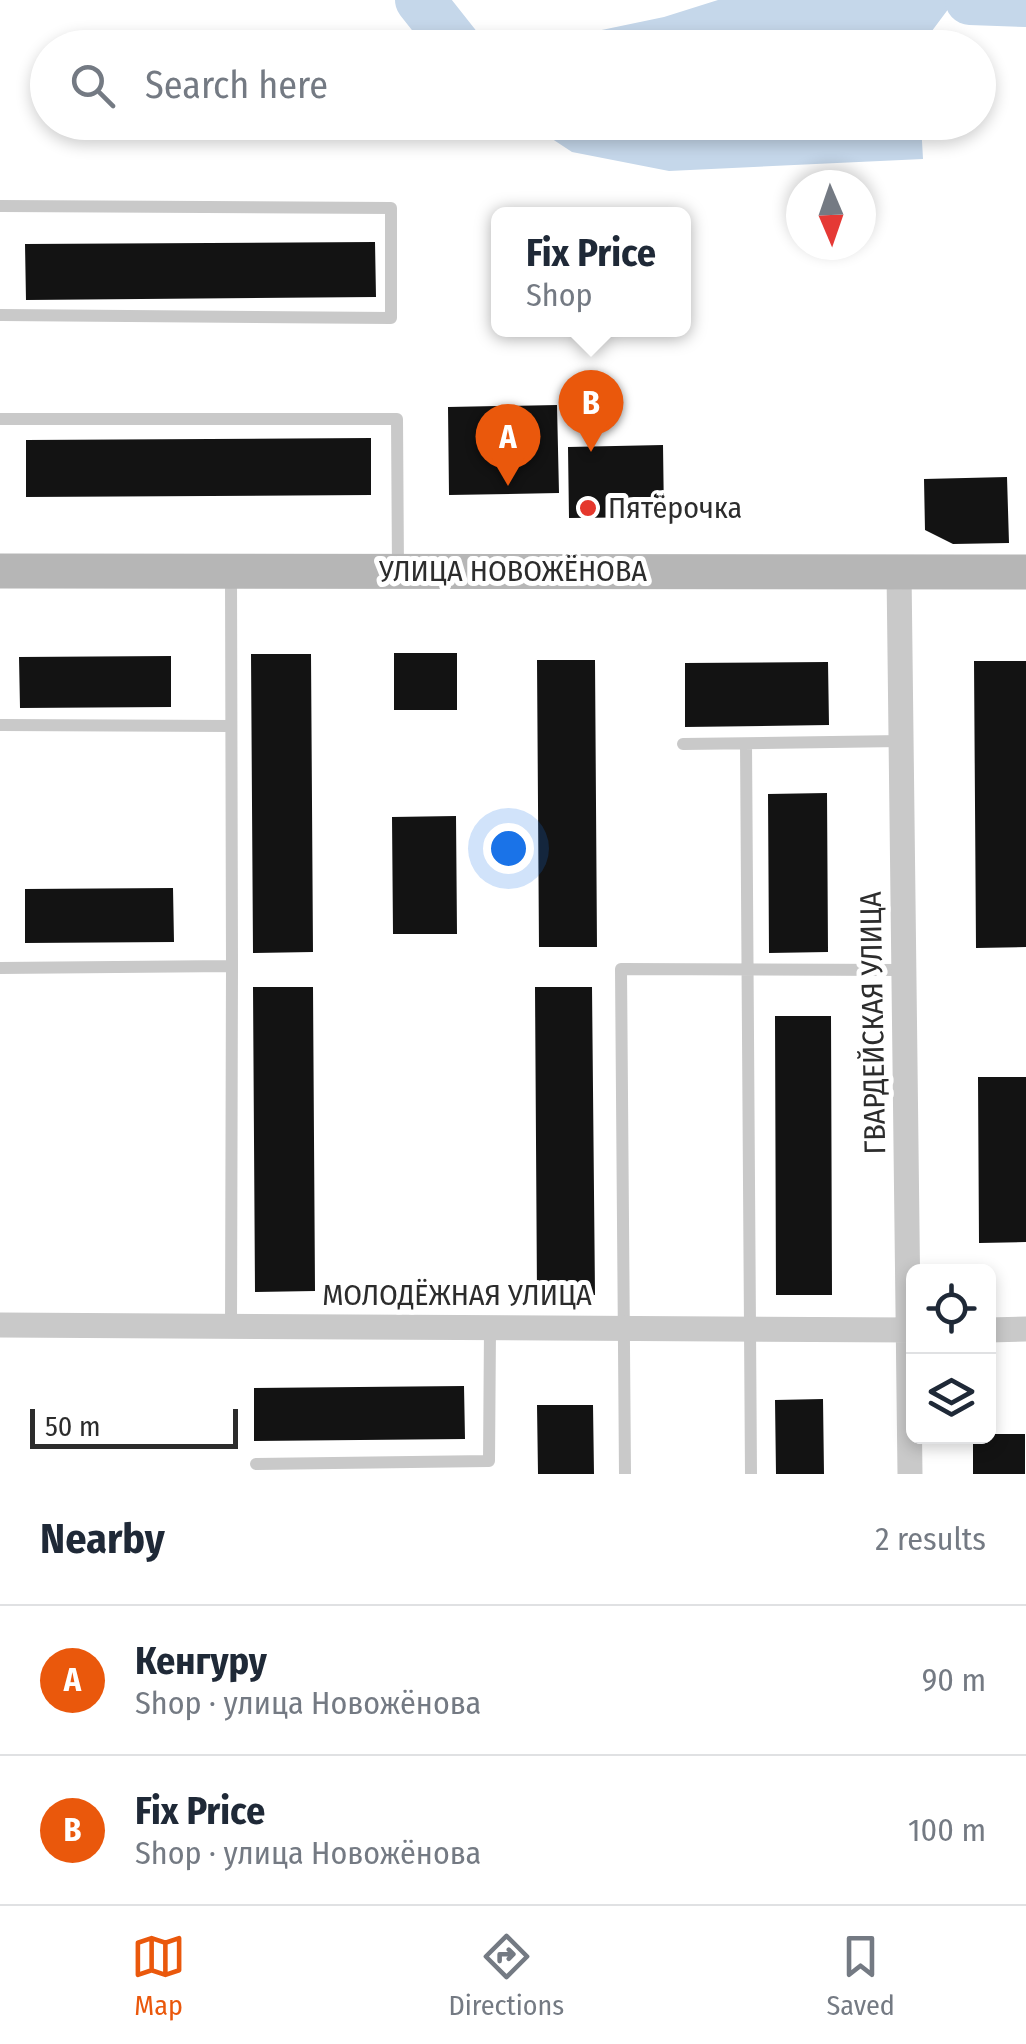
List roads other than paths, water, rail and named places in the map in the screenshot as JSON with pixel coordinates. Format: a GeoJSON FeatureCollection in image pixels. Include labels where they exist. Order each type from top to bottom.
{"type":"FeatureCollection","features":[{"type":"Feature","properties":{"kind":"street","name":"УЛИЦА НОВОЖЁНОВА"},"geometry":{"type":"LineString","coordinates":[[0,570],[1026,572]]}},
{"type":"Feature","properties":{"kind":"street","name":"ГВАРДЕЙСКАЯ УЛИЦА"},"geometry":{"type":"LineString","coordinates":[[899,572],[911,1264]]}},
{"type":"Feature","properties":{"kind":"street","name":"МОЛОДЁЖНАЯ УЛИЦА"},"geometry":{"type":"LineString","coordinates":[[0,1325],[906,1330]]}},
{"type":"Feature","properties":{"kind":"street"},"geometry":{"type":"LineString","coordinates":[[996,1330],[1026,1329]]}},
{"type":"Feature","properties":{"kind":"street","name":"ГВАРДЕЙСКАЯ УЛИЦА"},"geometry":{"type":"LineString","coordinates":[[910,1474],[912,1354]]}},
{"type":"Feature","properties":{"kind":"lane"},"geometry":{"type":"LineString","coordinates":[[0,206],[391,208],[391,318],[0,315]]}},
{"type":"Feature","properties":{"kind":"lane"},"geometry":{"type":"LineString","coordinates":[[0,419],[396,419],[398,571]]}},
{"type":"Feature","properties":{"kind":"lane"},"geometry":{"type":"LineString","coordinates":[[231,571],[231,1326]]}},
{"type":"Feature","properties":{"kind":"lane"},"geometry":{"type":"LineString","coordinates":[[0,725],[231,726]]}},
{"type":"Feature","properties":{"kind":"lane"},"geometry":{"type":"LineString","coordinates":[[684,744],[901,742]]}},
{"type":"Feature","properties":{"kind":"lane"},"geometry":{"type":"LineString","coordinates":[[746,744],[750,1474]]}},
{"type":"Feature","properties":{"kind":"lane"},"geometry":{"type":"LineString","coordinates":[[0,968],[232,966]]}},
{"type":"Feature","properties":{"kind":"lane"},"geometry":{"type":"LineString","coordinates":[[625,1474],[621,969],[905,970]]}},
{"type":"Feature","properties":{"kind":"lane"},"geometry":{"type":"LineString","coordinates":[[256,1464],[490,1461],[490,1328]]}},
{"type":"Feature","properties":{"kind":"water"},"geometry":{"type":"Polygon","coordinates":[[[718,0],[955,0],[933,30],[602,30],[718,0]]]}},
{"type":"Feature","properties":{"kind":"water"},"geometry":{"type":"Polygon","coordinates":[[[554,140],[922,140],[923,159],[669,171],[572,152],[554,140]]]}},
{"type":"Feature","properties":{"kind":"waterway"},"geometry":{"type":"LineString","coordinates":[[420,0],[444,30]]}},
{"type":"Feature","properties":{"kind":"waterway"},"geometry":{"type":"LineString","coordinates":[[970,0],[1026,2]]}},
{"type":"Feature","properties":{"kind":"place","name":"Fix Price"},"geometry":{"type":"Point","coordinates":[591,452]}},
{"type":"Feature","properties":{"kind":"place","name":"Кенгуру"},"geometry":{"type":"Point","coordinates":[508,486]}},
{"type":"Feature","properties":{"kind":"place","name":"Пятёрочка"},"geometry":{"type":"Point","coordinates":[588,508]}}]}
